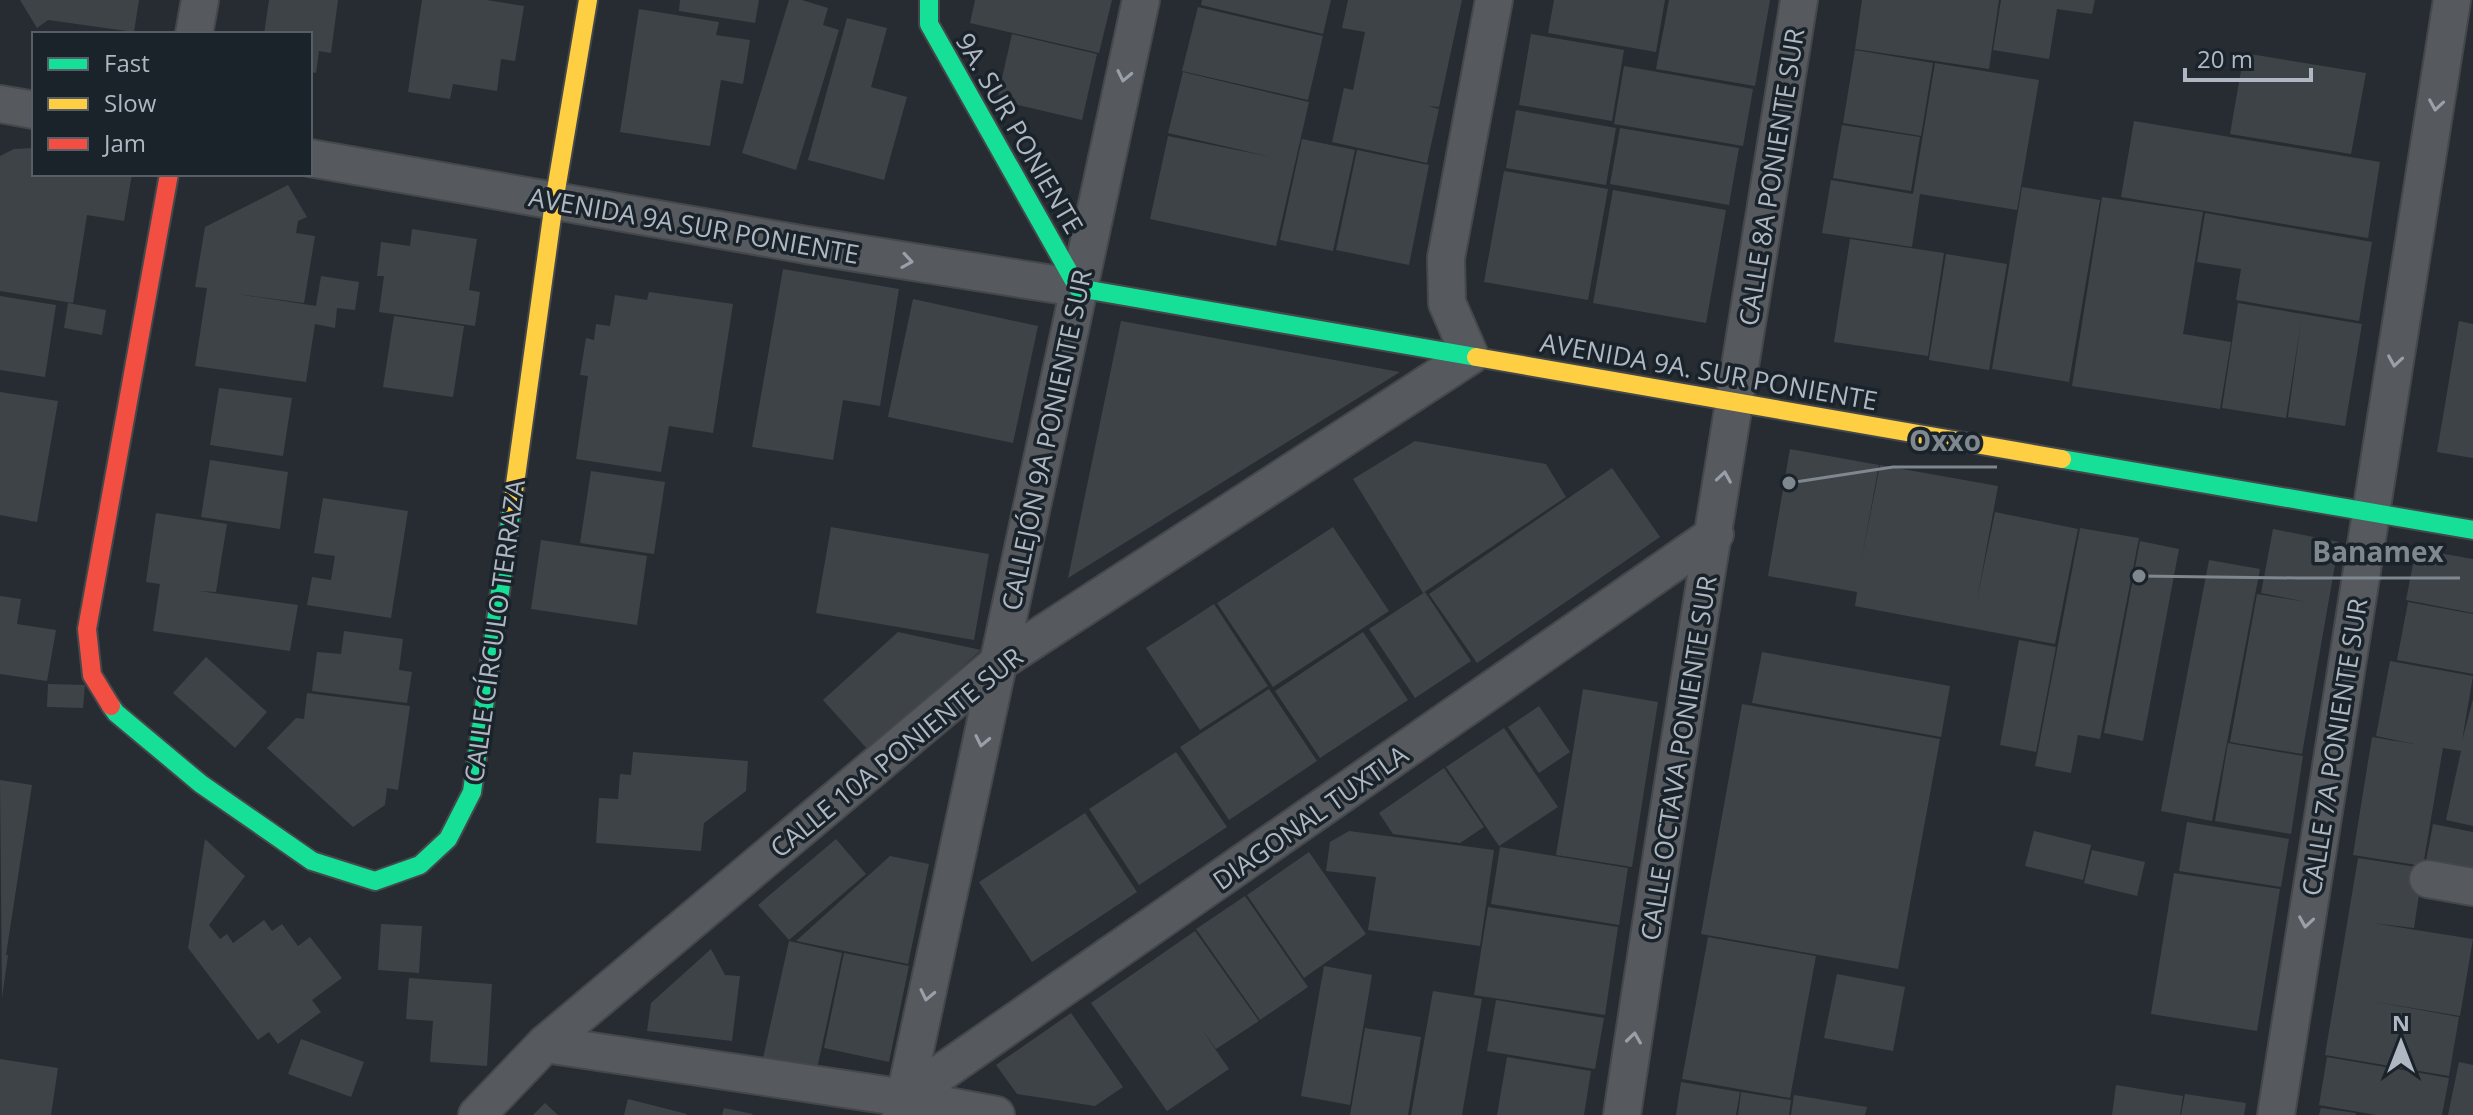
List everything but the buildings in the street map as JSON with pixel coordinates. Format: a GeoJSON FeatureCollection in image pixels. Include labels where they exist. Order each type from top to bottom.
{"type":"FeatureCollection","features":[{"type":"Feature","properties":{"kind":"street"},"geometry":{"type":"LineString","coordinates":[[194,32],[200,0]]}},
{"type":"Feature","properties":{"kind":"street","name":"CALLE CÍRCULO TERRAZA"},"geometry":{"type":"LineString","coordinates":[[169,176],[87,629],[92,675],[116,713],[201,784],[312,861],[375,881],[420,865],[448,839],[472,792],[554,202],[588,0]]}},
{"type":"Feature","properties":{"kind":"street","name":"9A. SUR PONIENTE"},"geometry":{"type":"LineString","coordinates":[[929,0],[929,24],[1078,288]]}},
{"type":"Feature","properties":{"kind":"street","name":"CALLEJÓN 9A PONIENTE SUR"},"geometry":{"type":"LineString","coordinates":[[903,1107],[1141,0]]}},
{"type":"Feature","properties":{"kind":"street"},"geometry":{"type":"LineString","coordinates":[[1470,356],[1447,303],[1446,258],[1494,0]]}},
{"type":"Feature","properties":{"kind":"street","name":"CALLE 8A PONIENTE SUR"},"geometry":{"type":"LineString","coordinates":[[1735,402],[1799,0]]}},
{"type":"Feature","properties":{"kind":"street","name":"CALLE 7A PONIENTE SUR"},"geometry":{"type":"LineString","coordinates":[[2276,1115],[2452,0]]}},
{"type":"Feature","properties":{"kind":"street"},"geometry":{"type":"LineString","coordinates":[[0,104],[32,110]]}},
{"type":"Feature","properties":{"kind":"street","name":"AVENIDA 9A SUR PONIENTE"},"geometry":{"type":"LineString","coordinates":[[312,158],[554,202],[1078,288]]}},
{"type":"Feature","properties":{"kind":"street","name":"AVENIDA 9A. SUR PONIENTE"},"geometry":{"type":"LineString","coordinates":[[1078,288],[2473,530]]}},
{"type":"Feature","properties":{"kind":"street","name":"CALLE 10A PONIENTE SUR"},"geometry":{"type":"LineString","coordinates":[[477,1115],[545,1044],[998,663],[1470,356]]}},
{"type":"Feature","properties":{"kind":"street","name":"CALLE OCTAVA PONIENTE SUR"},"geometry":{"type":"LineString","coordinates":[[1622,1115],[1664,830],[1735,402]]}},
{"type":"Feature","properties":{"kind":"street","name":"DIAGONAL TUXTLA"},"geometry":{"type":"LineString","coordinates":[[903,1107],[1715,534]]}},
{"type":"Feature","properties":{"kind":"street"},"geometry":{"type":"LineString","coordinates":[[2428,879],[2473,887]]}},
{"type":"Feature","properties":{"kind":"street"},"geometry":{"type":"LineString","coordinates":[[545,1044],[903,1107],[996,1115]]}},
{"type":"Feature","properties":{"kind":"traffic: fast"},"geometry":{"type":"LineString","coordinates":[[929,0],[929,24],[1078,288],[1476,357]]}},
{"type":"Feature","properties":{"kind":"traffic: fast"},"geometry":{"type":"LineString","coordinates":[[2062,459],[2473,530]]}},
{"type":"Feature","properties":{"kind":"traffic: fast"},"geometry":{"type":"LineString","coordinates":[[111,706],[201,784],[312,861],[375,881],[420,865],[448,839],[472,792],[512,506]]}},
{"type":"Feature","properties":{"kind":"traffic: slow"},"geometry":{"type":"LineString","coordinates":[[512,506],[554,202],[588,0]]}},
{"type":"Feature","properties":{"kind":"traffic: slow"},"geometry":{"type":"LineString","coordinates":[[1476,357],[2062,459]]}},
{"type":"Feature","properties":{"kind":"traffic: jam"},"geometry":{"type":"LineString","coordinates":[[111,706],[92,675],[87,629],[169,176]]}},
{"type":"Feature","properties":{"kind":"place","name":"Oxxo"},"geometry":{"type":"Point","coordinates":[1789,483]}},
{"type":"Feature","properties":{"kind":"place","name":"Banamex"},"geometry":{"type":"Point","coordinates":[2139,576]}}]}
